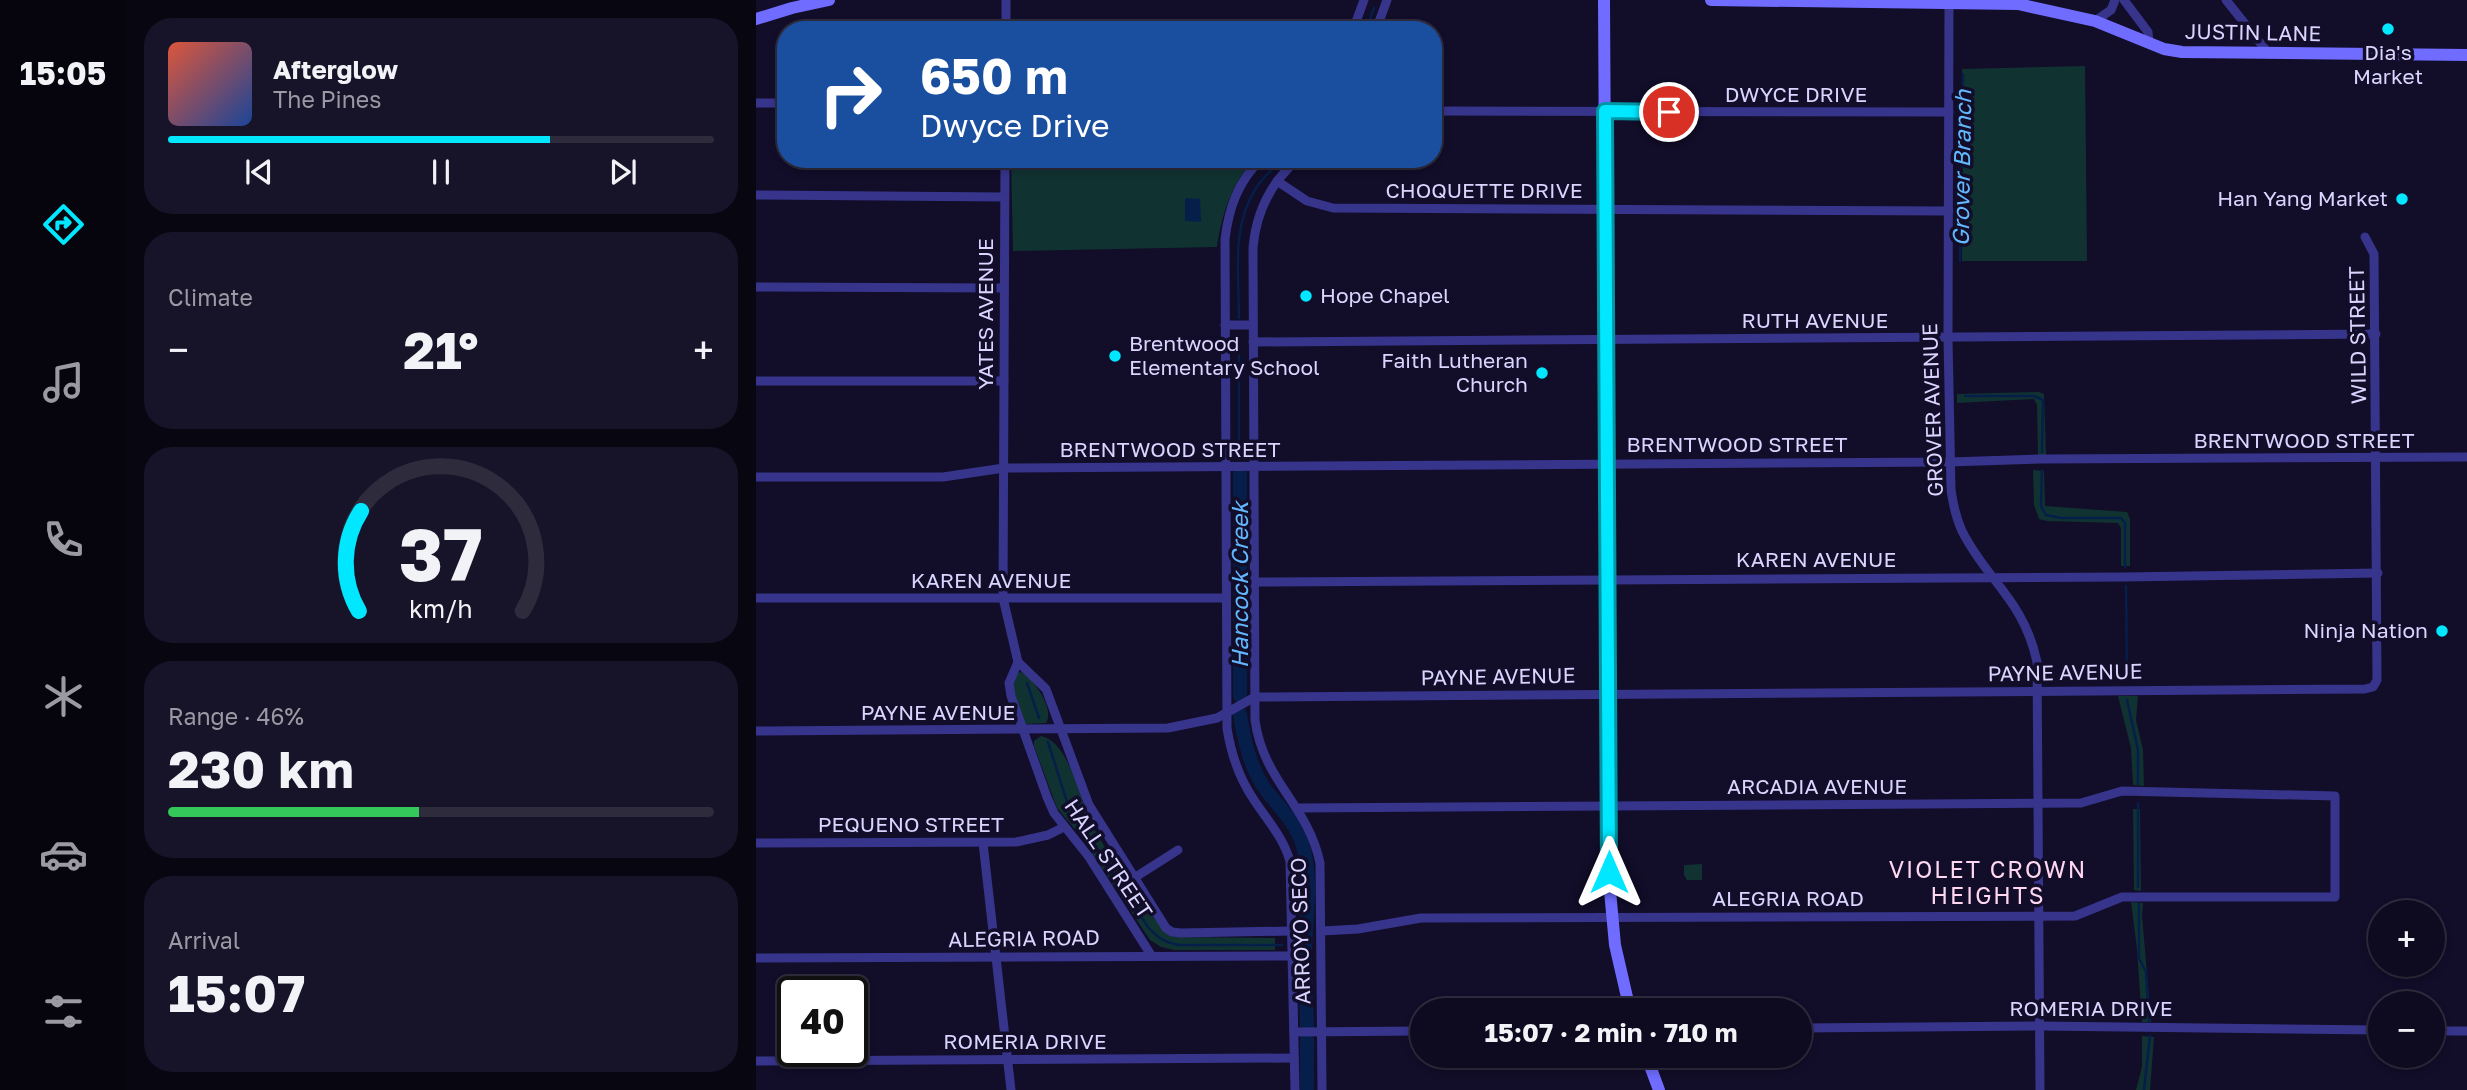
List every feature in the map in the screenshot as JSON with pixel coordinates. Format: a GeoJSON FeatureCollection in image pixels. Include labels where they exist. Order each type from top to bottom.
{"type":"FeatureCollection","features":[{"type":"Feature","properties":{"kind":"street"},"geometry":{"type":"LineString","coordinates":[[756,19],[829,0]]}},
{"type":"Feature","properties":{"kind":"street"},"geometry":{"type":"LineString","coordinates":[[1006,0],[1006,21]]}},
{"type":"Feature","properties":{"kind":"street"},"geometry":{"type":"LineString","coordinates":[[1356,21],[1364,0]]}},
{"type":"Feature","properties":{"kind":"street"},"geometry":{"type":"LineString","coordinates":[[1379,21],[1387,0]]}},
{"type":"Feature","properties":{"kind":"street"},"geometry":{"type":"LineString","coordinates":[[1604,0],[1609,880],[1619,964],[1627,998]]}},
{"type":"Feature","properties":{"kind":"street","name":"JUSTIN LANE"},"geometry":{"type":"LineString","coordinates":[[1710,0],[1949,1],[2018,4],[2095,21],[2182,52],[2467,55]]}},
{"type":"Feature","properties":{"kind":"street"},"geometry":{"type":"LineString","coordinates":[[2095,21],[2111,10],[2115,0]]}},
{"type":"Feature","properties":{"kind":"street"},"geometry":{"type":"LineString","coordinates":[[2124,0],[2148,32],[2149,42]]}},
{"type":"Feature","properties":{"kind":"street"},"geometry":{"type":"LineString","coordinates":[[2226,0],[2269,54]]}},
{"type":"Feature","properties":{"kind":"street","name":"GROVER AVENUE"},"geometry":{"type":"LineString","coordinates":[[1949,1],[1949,462],[1955,513],[1972,548],[2015,604],[2033,641],[2037,662],[2040,1090]]}},
{"type":"Feature","properties":{"kind":"street"},"geometry":{"type":"LineString","coordinates":[[756,103],[777,103]]}},
{"type":"Feature","properties":{"kind":"street","name":"DWYCE DRIVE"},"geometry":{"type":"LineString","coordinates":[[1442,111],[1949,113]]}},
{"type":"Feature","properties":{"kind":"street","name":"YATES AVENUE"},"geometry":{"type":"LineString","coordinates":[[1005,168],[1003,598],[1018,662]]}},
{"type":"Feature","properties":{"kind":"street","name":"ARROYO SECO"},"geometry":{"type":"LineString","coordinates":[[1254,168],[1238,189],[1227,219],[1225,242],[1227,712],[1229,740],[1239,773],[1255,802],[1278,832],[1287,850],[1292,874],[1295,1090]]}},
{"type":"Feature","properties":{"kind":"street","name":"ARROYO SECO"},"geometry":{"type":"LineString","coordinates":[[1289,168],[1277,181],[1262,208],[1254,238],[1256,729],[1264,757],[1274,777],[1310,830],[1318,855],[1321,872],[1322,1090]]}},
{"type":"Feature","properties":{"kind":"street","name":"CHOQUETTE DRIVE"},"geometry":{"type":"LineString","coordinates":[[1277,181],[1307,201],[1333,208],[1949,211]]}},
{"type":"Feature","properties":{"kind":"street"},"geometry":{"type":"LineString","coordinates":[[756,195],[1004,197]]}},
{"type":"Feature","properties":{"kind":"street","name":"WILD STREET"},"geometry":{"type":"LineString","coordinates":[[2365,237],[2374,254],[2376,334],[2378,573],[2377,680],[2373,687]]}},
{"type":"Feature","properties":{"kind":"street"},"geometry":{"type":"LineString","coordinates":[[756,287],[1004,288]]}},
{"type":"Feature","properties":{"kind":"street"},"geometry":{"type":"LineString","coordinates":[[1225,325],[1253,325]]}},
{"type":"Feature","properties":{"kind":"street","name":"RUTH AVENUE"},"geometry":{"type":"LineString","coordinates":[[1253,342],[2376,334]]}},
{"type":"Feature","properties":{"kind":"street"},"geometry":{"type":"LineString","coordinates":[[756,381],[1004,381]]}},
{"type":"Feature","properties":{"kind":"street","name":"BRENTWOOD STREET"},"geometry":{"type":"LineString","coordinates":[[756,477],[943,477],[1004,468],[1949,462],[2042,458],[2467,457]]}},
{"type":"Feature","properties":{"kind":"street","name":"KAREN AVENUE"},"geometry":{"type":"LineString","coordinates":[[1254,582],[2378,573]]}},
{"type":"Feature","properties":{"kind":"street","name":"KAREN AVENUE"},"geometry":{"type":"LineString","coordinates":[[756,598],[1225,598]]}},
{"type":"Feature","properties":{"kind":"street"},"geometry":{"type":"LineString","coordinates":[[1018,662],[1046,689],[1089,806],[1160,920],[1172,932],[1292,931]]}},
{"type":"Feature","properties":{"kind":"street","name":"HALL STREET"},"geometry":{"type":"LineString","coordinates":[[1018,662],[1009,683],[1047,797],[1151,955]]}},
{"type":"Feature","properties":{"kind":"street","name":"PAYNE AVENUE"},"geometry":{"type":"LineString","coordinates":[[756,731],[1168,729],[1217,718],[1255,697],[2373,687]]}},
{"type":"Feature","properties":{"kind":"street","name":"ARCADIA AVENUE"},"geometry":{"type":"LineString","coordinates":[[1297,808],[2039,804],[2081,803],[2122,791],[2335,796],[2335,897]]}},
{"type":"Feature","properties":{"kind":"street","name":"PEQUENO STREET"},"geometry":{"type":"LineString","coordinates":[[756,843],[983,843],[1032,839],[1065,827]]}},
{"type":"Feature","properties":{"kind":"street"},"geometry":{"type":"LineString","coordinates":[[983,843],[1011,1090]]}},
{"type":"Feature","properties":{"kind":"street"},"geometry":{"type":"LineString","coordinates":[[1134,878],[1178,850]]}},
{"type":"Feature","properties":{"kind":"street","name":"ALEGRIA ROAD"},"geometry":{"type":"LineString","coordinates":[[1322,931],[1359,929],[1422,918],[2075,916],[2122,897],[2335,897]]}},
{"type":"Feature","properties":{"kind":"street","name":"ALEGRIA ROAD"},"geometry":{"type":"LineString","coordinates":[[756,958],[1292,956]]}},
{"type":"Feature","properties":{"kind":"street","name":"ROMERIA DRIVE"},"geometry":{"type":"LineString","coordinates":[[1812,1028],[2040,1026],[2368,1030]]}},
{"type":"Feature","properties":{"kind":"street"},"geometry":{"type":"LineString","coordinates":[[1294,1032],[1410,1031]]}},
{"type":"Feature","properties":{"kind":"street"},"geometry":{"type":"LineString","coordinates":[[2445,1031],[2467,1031]]}},
{"type":"Feature","properties":{"kind":"street","name":"ROMERIA DRIVE"},"geometry":{"type":"LineString","coordinates":[[756,1061],[1294,1058]]}},
{"type":"Feature","properties":{"kind":"street"},"geometry":{"type":"LineString","coordinates":[[1651,1068],[1659,1090]]}},
{"type":"Feature","properties":{"kind":"green space"},"geometry":{"type":"Polygon","coordinates":[[[2085,66],[2087,261],[1962,261],[1962,69],[2085,66]]]}},
{"type":"Feature","properties":{"kind":"green space"},"geometry":{"type":"Polygon","coordinates":[[[1011,168],[1247,168],[1229,200],[1217,247],[1013,251],[1011,168]]]}},
{"type":"Feature","properties":{"kind":"green space"},"geometry":{"type":"Polygon","coordinates":[[[1957,394],[2044,394],[2046,455],[2038,455],[2037,405],[2034,399],[1957,403],[1957,394]]]}},
{"type":"Feature","properties":{"kind":"green space"},"geometry":{"type":"Polygon","coordinates":[[[2033,470],[2044,471],[2045,506],[2127,512],[2130,519],[2130,566],[2121,566],[2121,528],[2118,523],[2039,519],[2034,505],[2033,470]]]}},
{"type":"Feature","properties":{"kind":"green space"},"geometry":{"type":"Polygon","coordinates":[[[1021,672],[1042,695],[1048,710],[1046,723],[1025,724],[1013,685],[1017,673],[1021,672]]]}},
{"type":"Feature","properties":{"kind":"green space"},"geometry":{"type":"Polygon","coordinates":[[[2118,696],[2138,696],[2136,720],[2143,750],[2144,786],[2133,785],[2131,748],[2118,696]]]}},
{"type":"Feature","properties":{"kind":"green space"},"geometry":{"type":"Polygon","coordinates":[[[1041,736],[1051,740],[1059,749],[1072,773],[1091,823],[1130,885],[1166,931],[1174,937],[1275,938],[1275,950],[1174,950],[1161,947],[1150,940],[1080,835],[1057,808],[1034,746],[1034,741],[1041,736]]]}},
{"type":"Feature","properties":{"kind":"green space"},"geometry":{"type":"Polygon","coordinates":[[[2133,809],[2140,809],[2141,891],[2134,890],[2133,809]]]}},
{"type":"Feature","properties":{"kind":"green space"},"geometry":{"type":"Polygon","coordinates":[[[1702,864],[1702,880],[1687,880],[1684,865],[1702,864]]]}},
{"type":"Feature","properties":{"kind":"green space"},"geometry":{"type":"Polygon","coordinates":[[[2131,902],[2143,903],[2151,1022],[2142,1022],[2131,902]]]}},
{"type":"Feature","properties":{"kind":"green space"},"geometry":{"type":"Polygon","coordinates":[[[2142,1036],[2154,1037],[2150,1090],[2136,1090],[2142,1067],[2142,1036]]]}},
{"type":"Feature","properties":{"kind":"water"},"geometry":{"type":"Polygon","coordinates":[[[1185,198],[1200,199],[1201,222],[1185,221],[1185,198]]]}},
{"type":"Feature","properties":{"kind":"waterway","name":"Hancock Creek"},"geometry":{"type":"LineString","coordinates":[[1369,21],[1374,8]]}},
{"type":"Feature","properties":{"kind":"waterway","name":"Grover Branch"},"geometry":{"type":"LineString","coordinates":[[1960,261],[1963,74]]}},
{"type":"Feature","properties":{"kind":"waterway","name":"Hancock Creek"},"geometry":{"type":"LineString","coordinates":[[1239,318],[1238,251],[1243,218],[1256,188],[1273,168]]}},
{"type":"Feature","properties":{"kind":"waterway","name":"Hancock Creek"},"geometry":{"type":"LineString","coordinates":[[1239,338],[1239,460]]}},
{"type":"Feature","properties":{"kind":"waterway","name":"Grover Branch"},"geometry":{"type":"LineString","coordinates":[[1965,396],[2034,396],[2043,400],[2042,452]]}},
{"type":"Feature","properties":{"kind":"waterway","name":"Grover Branch"},"geometry":{"type":"LineString","coordinates":[[2042,470],[2041,506],[2046,515],[2061,518],[2121,518],[2125,523],[2125,567]]}},
{"type":"Feature","properties":{"kind":"waterway","name":"Hancock Creek"},"geometry":{"type":"LineString","coordinates":[[1240,474],[1240,696]]}},
{"type":"Feature","properties":{"kind":"waterway","name":"Grover Branch"},"geometry":{"type":"LineString","coordinates":[[2126,586],[2127,680]]}},
{"type":"Feature","properties":{"kind":"waterway"},"geometry":{"type":"LineString","coordinates":[[1027,683],[1039,718]]}},
{"type":"Feature","properties":{"kind":"waterway","name":"Grover Branch"},"geometry":{"type":"LineString","coordinates":[[2127,700],[2138,750],[2138,784]]}},
{"type":"Feature","properties":{"kind":"waterway","name":"Hancock Creek"},"geometry":{"type":"LineString","coordinates":[[1240,714],[1246,744],[1256,772],[1295,828],[1305,856],[1308,883],[1305,950],[1307,1025]]}},
{"type":"Feature","properties":{"kind":"waterway"},"geometry":{"type":"LineString","coordinates":[[1048,742],[1068,805],[1155,934],[1180,945],[1282,945]]}},
{"type":"Feature","properties":{"kind":"waterway","name":"Grover Branch"},"geometry":{"type":"LineString","coordinates":[[2138,803],[2138,887]]}},
{"type":"Feature","properties":{"kind":"waterway","name":"Grover Branch"},"geometry":{"type":"LineString","coordinates":[[2139,904],[2139,958],[2146,972],[2149,1021]]}},
{"type":"Feature","properties":{"kind":"waterway","name":"Hancock Creek"},"geometry":{"type":"LineString","coordinates":[[1301,949],[1305,950]]}},
{"type":"Feature","properties":{"kind":"waterway","name":"Grover Branch"},"geometry":{"type":"LineString","coordinates":[[2144,1090],[2150,1036]]}},
{"type":"Feature","properties":{"kind":"waterway","name":"Hancock Creek"},"geometry":{"type":"LineString","coordinates":[[1307,1040],[1307,1090]]}},
{"type":"Feature","properties":{"kind":"place","name":"Dia's Market"},"geometry":{"type":"Point","coordinates":[2388,29]}},
{"type":"Feature","properties":{"kind":"place","name":"Han Yang Market"},"geometry":{"type":"Point","coordinates":[2402,199]}},
{"type":"Feature","properties":{"kind":"place","name":"Hope Chapel"},"geometry":{"type":"Point","coordinates":[1306,296]}},
{"type":"Feature","properties":{"kind":"place","name":"Brentwood Elementary School"},"geometry":{"type":"Point","coordinates":[1115,356]}},
{"type":"Feature","properties":{"kind":"place","name":"Faith Lutheran Church"},"geometry":{"type":"Point","coordinates":[1542,373]}},
{"type":"Feature","properties":{"kind":"place","name":"Ninja Nation"},"geometry":{"type":"Point","coordinates":[2442,631]}},
{"type":"Feature","properties":{"kind":"district","name":"VIOLET CROWN HEIGHTS"},"geometry":{"type":"Point","coordinates":[1988,883]}},
{"type":"Feature","properties":{"kind":"route"},"geometry":{"type":"LineString","coordinates":[[1609,872],[1605,111],[1669,112]]}}]}
